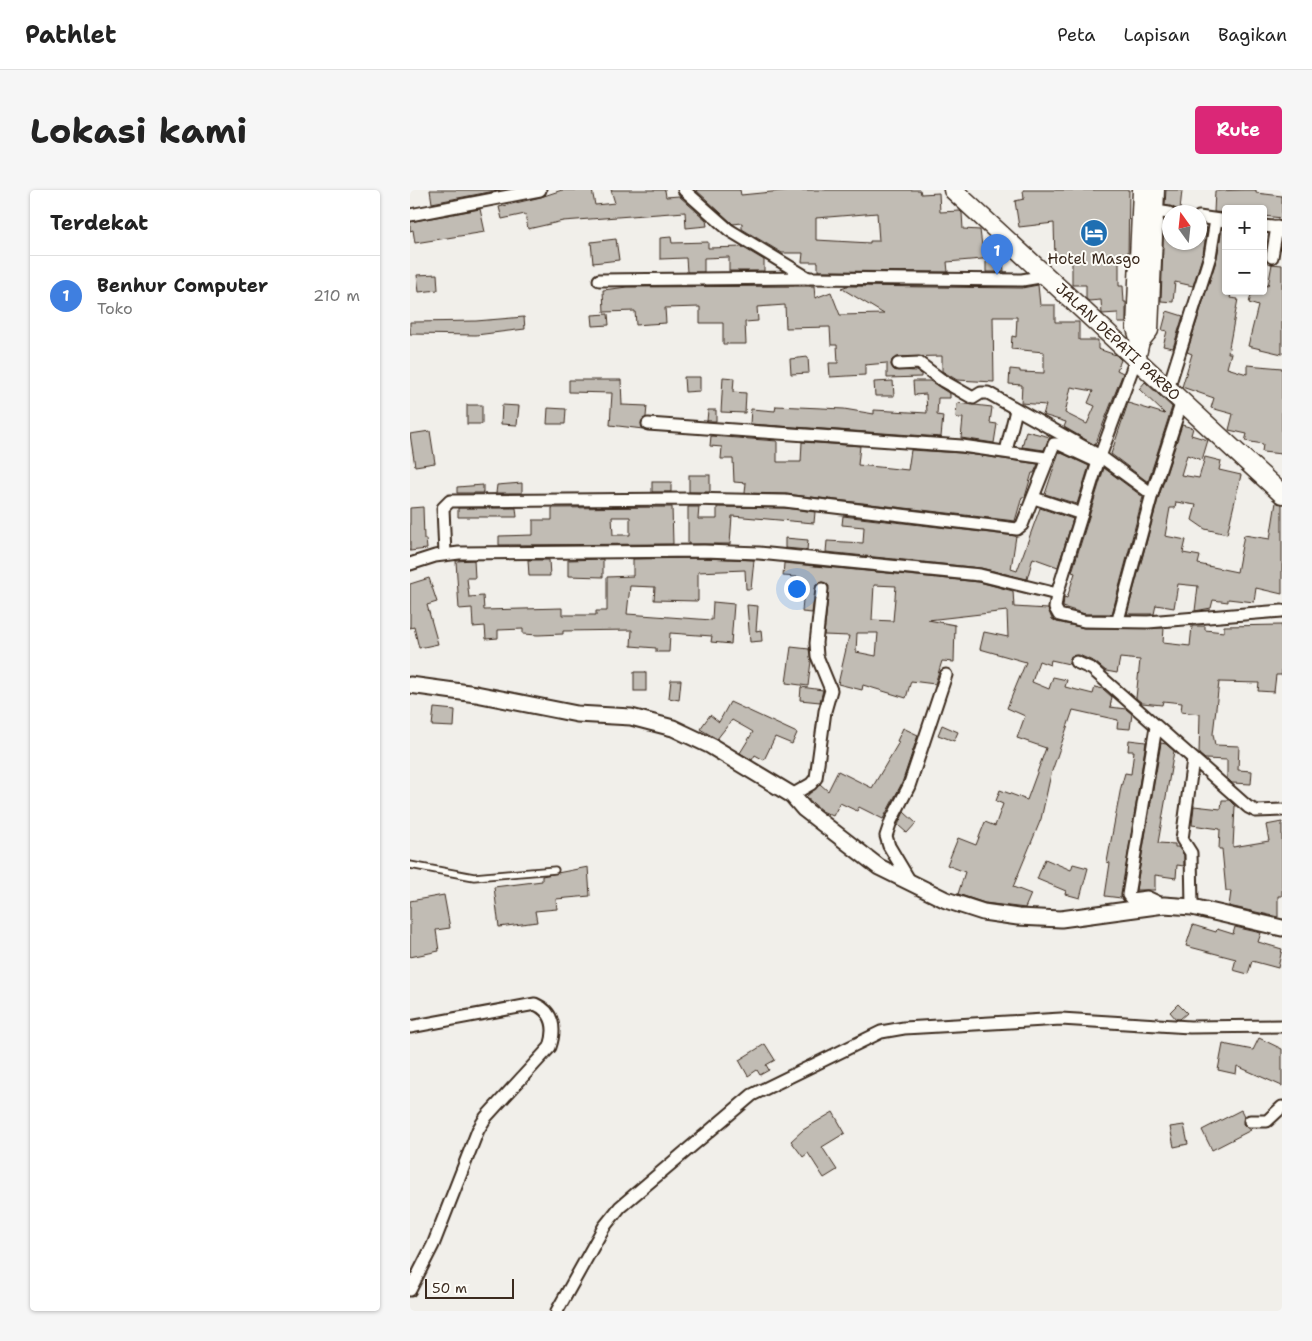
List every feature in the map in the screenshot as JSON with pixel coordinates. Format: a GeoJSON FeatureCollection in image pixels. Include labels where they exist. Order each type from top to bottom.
{"type":"FeatureCollection","features":[{"type":"Feature","properties":{"kind":"main road","name":"JALAN DEPATI PARBO"},"geometry":{"type":"LineString","coordinates":[[953,190],[1282,494]]}},
{"type":"Feature","properties":{"kind":"main road"},"geometry":{"type":"LineString","coordinates":[[1142,190],[1155,211]]}},
{"type":"Feature","properties":{"kind":"main road"},"geometry":{"type":"LineString","coordinates":[[1136,359],[1140,341],[1149,330],[1155,190]]}},
{"type":"Feature","properties":{"kind":"street"},"geometry":{"type":"LineString","coordinates":[[410,215],[540,190]]}},
{"type":"Feature","properties":{"kind":"street"},"geometry":{"type":"LineString","coordinates":[[684,190],[728,230],[809,278]]}},
{"type":"Feature","properties":{"kind":"street"},"geometry":{"type":"LineString","coordinates":[[1168,389],[1221,220],[1207,218]]}},
{"type":"Feature","properties":{"kind":"street"},"geometry":{"type":"LineString","coordinates":[[1272,257],[1279,228]]}},
{"type":"Feature","properties":{"kind":"street"},"geometry":{"type":"LineString","coordinates":[[599,280],[809,278],[1022,280],[1046,276]]}},
{"type":"Feature","properties":{"kind":"street"},"geometry":{"type":"LineString","coordinates":[[1136,359],[1099,459],[1082,514],[1058,594],[1055,608],[1059,615],[1064,618],[1084,621],[1118,620],[1148,622],[1282,611]]}},
{"type":"Feature","properties":{"kind":"street"},"geometry":{"type":"LineString","coordinates":[[898,364],[919,363],[943,381],[971,397],[988,393],[1015,413],[1099,459],[1151,498]]}},
{"type":"Feature","properties":{"kind":"street"},"geometry":{"type":"LineString","coordinates":[[1118,620],[1151,498],[1182,401]]}},
{"type":"Feature","properties":{"kind":"street"},"geometry":{"type":"LineString","coordinates":[[1006,451],[1015,413]]}},
{"type":"Feature","properties":{"kind":"street"},"geometry":{"type":"LineString","coordinates":[[648,424],[1006,451],[1046,458]]}},
{"type":"Feature","properties":{"kind":"street"},"geometry":{"type":"LineString","coordinates":[[444,554],[443,508],[450,501],[687,499],[785,501],[844,506],[1014,529],[1022,525],[1034,498],[1046,458],[1052,446],[1056,444],[1099,459]]}},
{"type":"Feature","properties":{"kind":"street"},"geometry":{"type":"LineString","coordinates":[[1034,498],[1082,514]]}},
{"type":"Feature","properties":{"kind":"street"},"geometry":{"type":"LineString","coordinates":[[410,564],[444,554],[592,551],[749,552],[980,575],[1058,594]]}},
{"type":"Feature","properties":{"kind":"street"},"geometry":{"type":"LineString","coordinates":[[792,796],[811,784],[816,778],[825,711],[831,690],[817,656],[822,589]]}},
{"type":"Feature","properties":{"kind":"street"},"geometry":{"type":"LineString","coordinates":[[1076,662],[1092,669],[1156,727],[1256,812],[1282,810]]}},
{"type":"Feature","properties":{"kind":"street"},"geometry":{"type":"LineString","coordinates":[[911,884],[889,846],[886,836],[909,786],[946,675]]}},
{"type":"Feature","properties":{"kind":"street"},"geometry":{"type":"LineString","coordinates":[[410,685],[476,694],[577,714],[631,718],[673,728],[712,746],[792,796],[804,809],[879,867],[946,900],[983,912],[1018,917],[1061,918],[1164,904],[1192,906],[1282,928]]}},
{"type":"Feature","properties":{"kind":"street"},"geometry":{"type":"LineString","coordinates":[[1156,727],[1128,895],[1131,899],[1146,897],[1164,904]]}},
{"type":"Feature","properties":{"kind":"street"},"geometry":{"type":"LineString","coordinates":[[1192,906],[1190,849],[1182,839],[1194,760]]}},
{"type":"Feature","properties":{"kind":"street"},"geometry":{"type":"LineString","coordinates":[[410,1028],[535,1004],[544,1008],[554,1025],[550,1047],[486,1117],[478,1130],[433,1245],[410,1290]]}},
{"type":"Feature","properties":{"kind":"street"},"geometry":{"type":"LineString","coordinates":[[558,1311],[604,1227],[620,1207],[752,1095],[881,1032],[904,1028],[1061,1019],[1190,1027],[1282,1026]]}},
{"type":"Feature","properties":{"kind":"street"},"geometry":{"type":"LineString","coordinates":[[1250,1121],[1267,1121],[1282,1107]]}},
{"type":"Feature","properties":{"kind":"lane"},"geometry":{"type":"LineString","coordinates":[[410,865],[474,877],[555,870]]}},
{"type":"Feature","properties":{"kind":"building"},"geometry":{"type":"Polygon","coordinates":[[[430,190],[500,190],[432,203],[430,190]]]}},
{"type":"Feature","properties":{"kind":"building"},"geometry":{"type":"Polygon","coordinates":[[[562,190],[592,190],[595,205],[615,203],[611,190],[665,190],[666,197],[679,196],[706,220],[707,226],[686,228],[685,212],[563,221],[528,229],[525,214],[502,219],[499,207],[562,190]]]}},
{"type":"Feature","properties":{"kind":"building"},"geometry":{"type":"Polygon","coordinates":[[[696,190],[740,190],[741,195],[792,190],[920,190],[921,194],[939,193],[940,212],[960,211],[962,213],[963,229],[980,230],[982,246],[993,245],[994,258],[947,262],[948,272],[818,271],[818,262],[802,262],[803,253],[782,253],[742,229],[742,223],[733,224],[696,190]],[[877,213],[816,218],[816,240],[870,243],[870,241],[879,241],[877,213]]]}},
{"type":"Feature","properties":{"kind":"building"},"geometry":{"type":"Polygon","coordinates":[[[1023,190],[1129,190],[1128,257],[1119,257],[1119,286],[1123,286],[1124,302],[1126,302],[1126,323],[1118,323],[1118,313],[1102,314],[1101,300],[1089,301],[1086,299],[1086,285],[1072,285],[1072,259],[1055,260],[1054,223],[1019,227],[1015,201],[1024,199],[1023,190]]]}},
{"type":"Feature","properties":{"kind":"building"},"geometry":{"type":"Polygon","coordinates":[[[1166,190],[1182,190],[1180,205],[1165,205],[1166,190]]]}},
{"type":"Feature","properties":{"kind":"building"},"geometry":{"type":"Polygon","coordinates":[[[1256,190],[1256,193],[1282,196],[1282,218],[1267,216],[1267,205],[1222,205],[1222,213],[1214,212],[1215,191],[1256,190]]]}},
{"type":"Feature","properties":{"kind":"building"},"geometry":{"type":"Polygon","coordinates":[[[480,209],[485,232],[415,243],[413,230],[410,231],[410,222],[480,209]]]}},
{"type":"Feature","properties":{"kind":"building"},"geometry":{"type":"Polygon","coordinates":[[[1222,228],[1222,295],[1231,295],[1230,298],[1238,299],[1228,353],[1231,353],[1227,368],[1247,374],[1247,365],[1282,368],[1282,454],[1262,452],[1263,444],[1245,441],[1247,434],[1229,430],[1233,414],[1211,408],[1214,398],[1182,387],[1192,354],[1187,352],[1217,258],[1222,228]]]}},
{"type":"Feature","properties":{"kind":"building"},"geometry":{"type":"Polygon","coordinates":[[[671,237],[672,243],[708,242],[708,248],[742,247],[764,260],[764,271],[729,271],[729,257],[704,258],[704,272],[687,272],[686,258],[660,259],[660,238],[671,237]]]}},
{"type":"Feature","properties":{"kind":"building"},"geometry":{"type":"Polygon","coordinates":[[[616,239],[619,260],[593,263],[591,242],[616,239]]]}},
{"type":"Feature","properties":{"kind":"building"},"geometry":{"type":"Polygon","coordinates":[[[1163,250],[1204,250],[1193,286],[1175,282],[1173,302],[1161,301],[1163,250]]]}},
{"type":"Feature","properties":{"kind":"building"},"geometry":{"type":"Polygon","coordinates":[[[1003,260],[1004,272],[986,272],[986,261],[1003,260]]]}},
{"type":"Feature","properties":{"kind":"building"},"geometry":{"type":"Polygon","coordinates":[[[1272,264],[1282,265],[1282,354],[1248,346],[1258,306],[1249,303],[1251,295],[1267,295],[1272,264]]]}},
{"type":"Feature","properties":{"kind":"building"},"geometry":{"type":"Polygon","coordinates":[[[437,274],[438,290],[419,292],[417,275],[437,274]]]}},
{"type":"Feature","properties":{"kind":"building"},"geometry":{"type":"Polygon","coordinates":[[[1038,285],[1040,305],[1055,305],[1055,322],[1079,322],[1079,340],[1098,340],[1098,349],[1116,355],[1121,360],[1117,370],[1123,373],[1095,445],[1064,427],[1066,422],[1043,415],[1046,405],[1021,403],[1022,385],[1009,384],[1010,369],[1020,370],[1020,372],[1044,373],[1044,352],[1011,349],[1012,336],[1016,337],[1017,317],[993,317],[994,382],[957,380],[942,371],[942,356],[898,357],[892,360],[891,365],[894,370],[917,371],[921,374],[921,377],[887,378],[887,363],[865,365],[865,375],[830,377],[829,363],[838,363],[837,345],[831,345],[830,327],[786,328],[785,305],[757,307],[758,321],[745,322],[746,344],[723,344],[723,323],[700,323],[700,307],[665,308],[666,323],[636,325],[635,311],[604,312],[603,290],[627,287],[814,286],[815,298],[831,292],[840,315],[884,314],[841,288],[847,286],[1022,288],[1038,285]],[[1071,387],[1065,413],[1087,424],[1095,406],[1088,403],[1093,391],[1071,387]]]}},
{"type":"Feature","properties":{"kind":"building"},"geometry":{"type":"Polygon","coordinates":[[[1167,311],[1183,316],[1173,348],[1163,346],[1167,331],[1162,330],[1167,311]]]}},
{"type":"Feature","properties":{"kind":"building"},"geometry":{"type":"Polygon","coordinates":[[[608,314],[609,325],[593,326],[592,315],[608,314]]]}},
{"type":"Feature","properties":{"kind":"building"},"geometry":{"type":"Polygon","coordinates":[[[524,317],[525,329],[476,335],[410,334],[410,322],[476,321],[524,317]]]}},
{"type":"Feature","properties":{"kind":"building"},"geometry":{"type":"Polygon","coordinates":[[[808,357],[809,373],[791,374],[790,359],[808,357]]]}},
{"type":"Feature","properties":{"kind":"building"},"geometry":{"type":"Polygon","coordinates":[[[684,377],[700,377],[700,391],[685,392],[684,377]]]}},
{"type":"Feature","properties":{"kind":"building"},"geometry":{"type":"Polygon","coordinates":[[[723,377],[734,378],[733,392],[746,393],[745,413],[721,412],[723,377]]]}},
{"type":"Feature","properties":{"kind":"building"},"geometry":{"type":"Polygon","coordinates":[[[569,380],[621,380],[622,405],[647,406],[646,417],[641,423],[643,429],[610,425],[612,393],[569,392],[569,380]]]}},
{"type":"Feature","properties":{"kind":"building"},"geometry":{"type":"Polygon","coordinates":[[[893,381],[894,396],[875,396],[874,382],[893,381]]]}},
{"type":"Feature","properties":{"kind":"building"},"geometry":{"type":"Polygon","coordinates":[[[913,381],[930,381],[950,394],[950,398],[938,398],[937,415],[943,416],[941,437],[750,424],[751,409],[775,411],[776,406],[844,409],[874,414],[874,410],[927,413],[926,394],[914,395],[913,381]]]}},
{"type":"Feature","properties":{"kind":"building"},"geometry":{"type":"Polygon","coordinates":[[[1145,382],[1172,407],[1148,482],[1111,454],[1128,403],[1165,414],[1139,389],[1145,382]]]}},
{"type":"Feature","properties":{"kind":"building"},"geometry":{"type":"Polygon","coordinates":[[[957,403],[992,407],[990,423],[997,424],[994,443],[961,438],[963,418],[956,418],[957,403]]]}},
{"type":"Feature","properties":{"kind":"building"},"geometry":{"type":"Polygon","coordinates":[[[467,405],[482,405],[482,424],[467,424],[467,405]]]}},
{"type":"Feature","properties":{"kind":"building"},"geometry":{"type":"Polygon","coordinates":[[[502,405],[519,406],[517,425],[501,424],[502,405]]]}},
{"type":"Feature","properties":{"kind":"building"},"geometry":{"type":"Polygon","coordinates":[[[548,408],[566,409],[565,424],[547,424],[548,408]]]}},
{"type":"Feature","properties":{"kind":"building"},"geometry":{"type":"Polygon","coordinates":[[[708,410],[716,410],[716,421],[707,421],[708,410]]]}},
{"type":"Feature","properties":{"kind":"building"},"geometry":{"type":"Polygon","coordinates":[[[1182,425],[1193,428],[1191,435],[1208,440],[1202,460],[1187,455],[1181,475],[1199,478],[1205,457],[1221,461],[1219,470],[1241,475],[1227,534],[1205,529],[1192,520],[1196,505],[1176,502],[1175,508],[1170,508],[1165,536],[1186,540],[1183,553],[1200,556],[1198,564],[1237,572],[1244,535],[1270,539],[1276,502],[1282,504],[1282,594],[1256,588],[1254,602],[1228,599],[1228,602],[1213,600],[1211,608],[1195,611],[1198,586],[1178,584],[1174,608],[1156,605],[1154,614],[1127,614],[1159,496],[1182,425]]]}},
{"type":"Feature","properties":{"kind":"building"},"geometry":{"type":"Polygon","coordinates":[[[430,431],[435,463],[415,466],[410,434],[430,431]]]}},
{"type":"Feature","properties":{"kind":"building"},"geometry":{"type":"Polygon","coordinates":[[[1026,431],[1050,437],[1044,450],[1022,447],[1026,431]]]}},
{"type":"Feature","properties":{"kind":"building"},"geometry":{"type":"Polygon","coordinates":[[[711,436],[777,441],[777,462],[801,462],[802,442],[860,446],[858,465],[908,470],[911,450],[961,453],[1038,464],[1034,473],[1032,473],[1025,497],[1022,497],[1015,521],[786,494],[745,493],[746,483],[734,482],[733,459],[721,459],[722,447],[710,446],[711,436]]]}},
{"type":"Feature","properties":{"kind":"building"},"geometry":{"type":"Polygon","coordinates":[[[1059,452],[1089,466],[1077,504],[1045,494],[1059,452]]]}},
{"type":"Feature","properties":{"kind":"building"},"geometry":{"type":"Polygon","coordinates":[[[1104,468],[1143,497],[1112,614],[1085,614],[1063,607],[1064,597],[1067,598],[1075,573],[1072,572],[1104,468]]]}},
{"type":"Feature","properties":{"kind":"building"},"geometry":{"type":"Polygon","coordinates":[[[689,475],[710,475],[710,492],[689,492],[689,475]]]}},
{"type":"Feature","properties":{"kind":"building"},"geometry":{"type":"Polygon","coordinates":[[[652,482],[671,482],[671,492],[652,492],[652,482]]]}},
{"type":"Feature","properties":{"kind":"building"},"geometry":{"type":"Polygon","coordinates":[[[522,483],[522,493],[496,493],[497,485],[522,483]]]}},
{"type":"Feature","properties":{"kind":"building"},"geometry":{"type":"Polygon","coordinates":[[[483,485],[483,493],[457,493],[457,487],[483,485]]]}},
{"type":"Feature","properties":{"kind":"building"},"geometry":{"type":"Polygon","coordinates":[[[423,507],[424,539],[426,539],[427,549],[410,551],[410,508],[423,507]]]}},
{"type":"Feature","properties":{"kind":"building"},"geometry":{"type":"Polygon","coordinates":[[[672,507],[673,544],[499,545],[499,536],[533,535],[533,520],[552,520],[552,508],[672,507]],[[612,517],[613,535],[630,535],[630,517],[612,517]]]}},
{"type":"Feature","properties":{"kind":"building"},"geometry":{"type":"Polygon","coordinates":[[[688,507],[699,507],[698,519],[717,519],[717,507],[784,508],[815,512],[814,523],[732,516],[730,544],[688,544],[688,507]]]}},
{"type":"Feature","properties":{"kind":"building"},"geometry":{"type":"Polygon","coordinates":[[[458,508],[516,508],[517,517],[458,517],[458,508]]]}},
{"type":"Feature","properties":{"kind":"building"},"geometry":{"type":"Polygon","coordinates":[[[1040,508],[1073,519],[1058,567],[1033,558],[1027,579],[981,568],[826,552],[827,541],[863,543],[864,527],[842,525],[843,516],[1016,536],[1011,569],[1017,571],[1040,508]]]}},
{"type":"Feature","properties":{"kind":"building"},"geometry":{"type":"Polygon","coordinates":[[[785,538],[808,540],[807,550],[785,548],[785,538]]]}},
{"type":"Feature","properties":{"kind":"building"},"geometry":{"type":"Polygon","coordinates":[[[704,558],[754,560],[751,589],[746,589],[745,570],[698,572],[698,601],[654,600],[655,587],[630,586],[627,614],[712,620],[713,602],[734,604],[731,644],[711,642],[712,636],[670,633],[669,652],[656,652],[656,648],[631,646],[632,630],[563,631],[563,634],[538,635],[523,634],[523,629],[498,630],[498,638],[486,639],[485,626],[473,627],[472,608],[459,609],[456,561],[474,560],[475,578],[467,578],[469,597],[483,596],[484,610],[562,608],[562,615],[596,615],[596,611],[607,611],[607,577],[633,576],[633,559],[704,558]]]}},
{"type":"Feature","properties":{"kind":"building"},"geometry":{"type":"Polygon","coordinates":[[[603,559],[603,577],[568,576],[568,560],[603,559]]]}},
{"type":"Feature","properties":{"kind":"building"},"geometry":{"type":"Polygon","coordinates":[[[528,560],[549,560],[550,576],[529,576],[528,560]]]}},
{"type":"Feature","properties":{"kind":"building"},"geometry":{"type":"Polygon","coordinates":[[[784,563],[979,582],[1013,591],[1014,607],[1048,609],[1052,619],[1057,622],[1084,628],[1164,628],[1163,643],[1190,646],[1192,626],[1205,626],[1205,630],[1224,632],[1224,626],[1282,625],[1282,675],[1276,675],[1274,692],[1258,691],[1259,683],[1219,682],[1213,734],[1215,745],[1239,746],[1238,770],[1252,771],[1251,784],[1232,783],[1227,778],[1227,760],[1205,759],[1199,754],[1200,714],[1181,712],[1182,703],[1163,701],[1162,705],[1142,703],[1136,698],[1140,660],[1120,658],[1117,673],[1106,671],[1095,662],[1079,655],[1071,656],[1069,664],[1051,660],[1050,665],[1039,661],[1032,682],[1049,689],[1053,677],[1067,680],[1065,687],[1093,694],[1095,687],[1103,689],[1112,697],[1110,707],[1126,709],[1132,714],[1130,729],[1117,728],[1118,720],[1073,710],[1051,774],[1041,819],[1013,887],[1031,894],[1025,908],[985,903],[958,894],[965,872],[947,865],[958,838],[976,845],[985,822],[995,826],[1003,804],[996,801],[1000,790],[1027,800],[1046,748],[1017,738],[1025,716],[1007,708],[1026,662],[980,649],[984,632],[1008,637],[1007,611],[928,620],[955,625],[954,662],[942,661],[935,684],[911,681],[906,698],[863,685],[862,690],[838,684],[849,636],[824,635],[829,586],[822,582],[816,584],[812,613],[802,612],[803,599],[796,599],[797,577],[783,576],[784,563]],[[874,585],[872,620],[893,621],[896,586],[874,585]],[[857,633],[856,652],[876,656],[878,633],[857,633]]]}},
{"type":"Feature","properties":{"kind":"building"},"geometry":{"type":"Polygon","coordinates":[[[429,578],[437,602],[427,605],[438,644],[419,648],[414,627],[410,628],[410,584],[429,578]]]}},
{"type":"Feature","properties":{"kind":"building"},"geometry":{"type":"Polygon","coordinates":[[[747,605],[758,606],[756,631],[761,630],[762,641],[750,642],[747,605]]]}},
{"type":"Feature","properties":{"kind":"building"},"geometry":{"type":"Polygon","coordinates":[[[791,647],[809,649],[811,661],[808,686],[786,683],[791,647]]]}},
{"type":"Feature","properties":{"kind":"building"},"geometry":{"type":"Polygon","coordinates":[[[634,672],[646,672],[646,691],[634,691],[634,672]]]}},
{"type":"Feature","properties":{"kind":"building"},"geometry":{"type":"Polygon","coordinates":[[[671,680],[681,680],[679,700],[669,698],[671,680]]]}},
{"type":"Feature","properties":{"kind":"building"},"geometry":{"type":"Polygon","coordinates":[[[801,687],[823,690],[820,702],[800,700],[801,687]]]}},
{"type":"Feature","properties":{"kind":"building"},"geometry":{"type":"Polygon","coordinates":[[[730,702],[797,733],[792,744],[775,737],[764,760],[755,755],[752,760],[740,753],[753,732],[748,729],[732,720],[717,739],[700,729],[710,715],[719,722],[730,702]]]}},
{"type":"Feature","properties":{"kind":"building"},"geometry":{"type":"Polygon","coordinates":[[[434,708],[455,710],[454,727],[432,726],[434,708]]]}},
{"type":"Feature","properties":{"kind":"building"},"geometry":{"type":"Polygon","coordinates":[[[942,725],[958,732],[954,741],[938,735],[942,725]]]}},
{"type":"Feature","properties":{"kind":"building"},"geometry":{"type":"Polygon","coordinates":[[[903,728],[918,735],[902,783],[883,819],[859,807],[857,811],[840,803],[833,816],[822,811],[806,797],[820,784],[828,791],[838,771],[872,788],[899,742],[897,741],[903,728]]]}},
{"type":"Feature","properties":{"kind":"building"},"geometry":{"type":"Polygon","coordinates":[[[1129,740],[1146,742],[1121,898],[1105,896],[1110,863],[1107,862],[1121,787],[1125,773],[1131,774],[1134,751],[1128,751],[1129,740]]]}},
{"type":"Feature","properties":{"kind":"building"},"geometry":{"type":"Polygon","coordinates":[[[1161,743],[1166,744],[1174,751],[1158,843],[1175,844],[1175,847],[1178,847],[1184,855],[1184,866],[1177,865],[1176,878],[1155,875],[1155,890],[1136,890],[1161,743]]]}},
{"type":"Feature","properties":{"kind":"building"},"geometry":{"type":"Polygon","coordinates":[[[1222,800],[1229,800],[1235,806],[1233,847],[1269,841],[1266,825],[1282,822],[1282,896],[1278,896],[1278,917],[1229,906],[1231,891],[1226,891],[1222,849],[1219,849],[1220,829],[1192,825],[1194,806],[1221,809],[1222,800]]]}},
{"type":"Feature","properties":{"kind":"building"},"geometry":{"type":"Polygon","coordinates":[[[904,812],[916,823],[907,833],[898,825],[904,812]]]}},
{"type":"Feature","properties":{"kind":"building"},"geometry":{"type":"Polygon","coordinates":[[[1045,859],[1071,870],[1073,864],[1088,868],[1080,898],[1065,894],[1066,891],[1037,879],[1045,859]]]}},
{"type":"Feature","properties":{"kind":"building"},"geometry":{"type":"Polygon","coordinates":[[[588,867],[590,896],[556,899],[557,909],[535,911],[537,922],[499,927],[494,887],[542,881],[542,876],[588,867]]]}},
{"type":"Feature","properties":{"kind":"building"},"geometry":{"type":"Polygon","coordinates":[[[444,895],[450,928],[436,930],[439,951],[410,957],[410,901],[444,895]]]}},
{"type":"Feature","properties":{"kind":"building"},"geometry":{"type":"Polygon","coordinates":[[[1193,925],[1216,932],[1217,929],[1233,934],[1235,927],[1261,933],[1258,942],[1282,949],[1278,968],[1252,961],[1248,974],[1233,970],[1236,959],[1186,946],[1193,925]]]}},
{"type":"Feature","properties":{"kind":"building"},"geometry":{"type":"Polygon","coordinates":[[[1178,1004],[1187,1013],[1180,1019],[1176,1019],[1170,1012],[1178,1004]]]}},
{"type":"Feature","properties":{"kind":"building"},"geometry":{"type":"Polygon","coordinates":[[[1259,1038],[1282,1049],[1282,1086],[1237,1066],[1236,1074],[1218,1070],[1223,1044],[1253,1050],[1259,1038]]]}},
{"type":"Feature","properties":{"kind":"building"},"geometry":{"type":"Polygon","coordinates":[[[765,1044],[775,1060],[766,1065],[769,1070],[760,1075],[757,1070],[748,1076],[739,1060],[765,1044]]]}},
{"type":"Feature","properties":{"kind":"building"},"geometry":{"type":"Polygon","coordinates":[[[1241,1110],[1244,1116],[1243,1124],[1251,1130],[1212,1150],[1202,1130],[1241,1110]]]}},
{"type":"Feature","properties":{"kind":"building"},"geometry":{"type":"Polygon","coordinates":[[[833,1112],[845,1133],[822,1147],[837,1170],[824,1178],[808,1153],[803,1157],[791,1141],[803,1130],[833,1112]]]}},
{"type":"Feature","properties":{"kind":"building"},"geometry":{"type":"Polygon","coordinates":[[[1184,1125],[1188,1144],[1174,1147],[1170,1127],[1184,1125]]]}},
{"type":"Feature","properties":{"kind":"place","name":"Hotel Masgo"},"geometry":{"type":"Point","coordinates":[1094,233]}},
{"type":"Feature","properties":{"kind":"place","name":"Benhur Computer"},"geometry":{"type":"Point","coordinates":[997,275]}}]}
